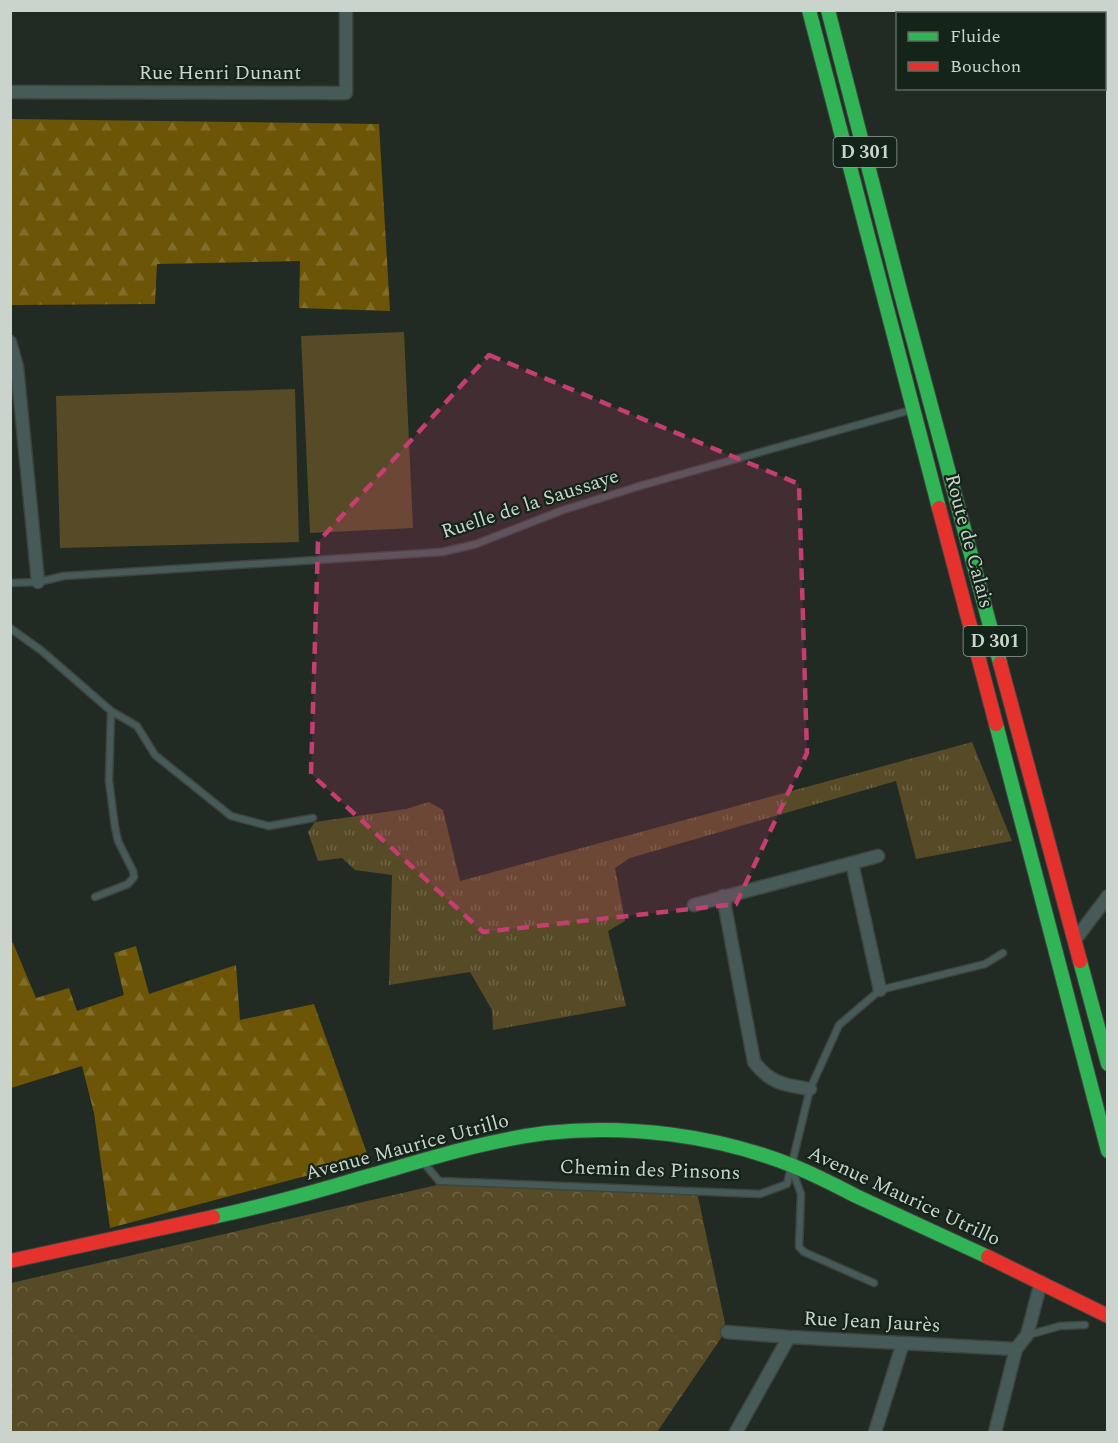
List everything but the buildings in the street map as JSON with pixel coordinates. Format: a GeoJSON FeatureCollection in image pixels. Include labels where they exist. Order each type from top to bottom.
{"type":"FeatureCollection","features":[{"type":"Feature","properties":{"kind":"main road","name":"Route de Calais"},"geometry":{"type":"LineString","coordinates":[[809,10],[1107,1151]]}},
{"type":"Feature","properties":{"kind":"main road","name":"Route de Calais"},"geometry":{"type":"LineString","coordinates":[[828,10],[1088,988],[1104,1021],[1107,1064]]}},
{"type":"Feature","properties":{"kind":"main road"},"geometry":{"type":"LineString","coordinates":[[1088,988],[1103,996]]}},
{"type":"Feature","properties":{"kind":"main road"},"geometry":{"type":"LineString","coordinates":[[1074,1027],[1104,1021]]}},
{"type":"Feature","properties":{"kind":"main road","name":"Avenue Maurice Utrillo"},"geometry":{"type":"LineString","coordinates":[[10,1261],[266,1205],[462,1149],[567,1131],[616,1130],[694,1138],[748,1151],[791,1165],[1041,1282],[1107,1316]]}},
{"type":"Feature","properties":{"kind":"main road","name":"Avenue Maurice Utrillo"},"geometry":{"type":"LineString","coordinates":[[1074,1298],[1107,1310]]}},
{"type":"Feature","properties":{"kind":"street","name":"Rue Henri Dunant"},"geometry":{"type":"LineString","coordinates":[[10,92],[346,93],[346,10]]}},
{"type":"Feature","properties":{"kind":"street"},"geometry":{"type":"LineString","coordinates":[[10,342],[17,367],[38,582]]}},
{"type":"Feature","properties":{"kind":"street"},"geometry":{"type":"LineString","coordinates":[[694,904],[878,856]]}},
{"type":"Feature","properties":{"kind":"street"},"geometry":{"type":"LineString","coordinates":[[852,864],[880,990]]}},
{"type":"Feature","properties":{"kind":"street"},"geometry":{"type":"LineString","coordinates":[[723,896],[754,1062],[764,1075],[781,1083],[810,1089]]}},
{"type":"Feature","properties":{"kind":"street"},"geometry":{"type":"LineString","coordinates":[[1075,940],[1107,896]]}},
{"type":"Feature","properties":{"kind":"street"},"geometry":{"type":"LineString","coordinates":[[994,1432],[1016,1349],[1027,1335],[1041,1282]]}},
{"type":"Feature","properties":{"kind":"street","name":"Rue Jean Jaurès"},"geometry":{"type":"LineString","coordinates":[[727,1332],[1016,1349]]}},
{"type":"Feature","properties":{"kind":"street"},"geometry":{"type":"LineString","coordinates":[[736,1432],[789,1337]]}},
{"type":"Feature","properties":{"kind":"street"},"geometry":{"type":"LineString","coordinates":[[875,1432],[903,1343]]}},
{"type":"Feature","properties":{"kind":"lane","name":"Ruelle de la Saussaye"},"geometry":{"type":"LineString","coordinates":[[10,583],[38,582],[63,576],[442,552],[476,544],[563,510],[643,485],[868,420],[914,409]]}},
{"type":"Feature","properties":{"kind":"lane"},"geometry":{"type":"LineString","coordinates":[[10,628],[42,651],[111,711],[137,726],[155,755],[231,816],[269,826],[313,818]]}},
{"type":"Feature","properties":{"kind":"lane"},"geometry":{"type":"LineString","coordinates":[[95,897],[128,884],[134,876],[118,841],[115,827],[109,781],[111,711]]}},
{"type":"Feature","properties":{"kind":"lane","name":"Chemin des Pinsons"},"geometry":{"type":"LineString","coordinates":[[422,1161],[439,1180],[760,1194],[787,1184],[810,1089],[839,1025],[857,1007],[880,990],[984,964],[1003,953]]}},
{"type":"Feature","properties":{"kind":"lane"},"geometry":{"type":"LineString","coordinates":[[791,1165],[801,1194],[799,1247],[804,1252],[874,1283]]}},
{"type":"Feature","properties":{"kind":"lane"},"geometry":{"type":"LineString","coordinates":[[1027,1335],[1060,1326],[1084,1325]]}},
{"type":"Feature","properties":{"kind":"highlighted area"},"geometry":{"type":"Polygon","coordinates":[[[489,355],[799,484],[807,753],[736,904],[483,932],[311,774],[318,542],[489,355]]]}},
{"type":"Feature","properties":{"kind":"green space"},"geometry":{"type":"Polygon","coordinates":[[[11,119],[379,124],[390,311],[299,308],[300,261],[157,264],[155,304],[11,305],[11,119]]]}},
{"type":"Feature","properties":{"kind":"green space"},"geometry":{"type":"Polygon","coordinates":[[[404,332],[413,528],[310,533],[301,336],[404,332]]]}},
{"type":"Feature","properties":{"kind":"green space"},"geometry":{"type":"Polygon","coordinates":[[[295,389],[299,542],[60,548],[56,396],[295,389]]]}},
{"type":"Feature","properties":{"kind":"green space"},"geometry":{"type":"Polygon","coordinates":[[[972,742],[1012,841],[916,859],[896,781],[630,858],[615,868],[625,921],[608,931],[626,1006],[493,1030],[492,1010],[470,972],[389,985],[392,875],[355,870],[342,858],[318,861],[308,832],[315,822],[406,809],[429,802],[443,810],[460,881],[972,742]]]}},
{"type":"Feature","properties":{"kind":"green space"},"geometry":{"type":"Polygon","coordinates":[[[11,942],[36,998],[69,988],[77,1011],[124,995],[114,953],[136,946],[149,994],[236,965],[240,1020],[314,1004],[369,1159],[110,1228],[94,1113],[82,1066],[11,1088],[11,942]]]}},
{"type":"Feature","properties":{"kind":"green space"},"geometry":{"type":"Polygon","coordinates":[[[437,1185],[697,1192],[725,1323],[721,1338],[657,1432],[11,1432],[11,1283],[437,1185]]]}},
{"type":"Feature","properties":{"kind":"traffic: fast"},"geometry":{"type":"LineString","coordinates":[[809,10],[939,508]]}},
{"type":"Feature","properties":{"kind":"traffic: fast"},"geometry":{"type":"LineString","coordinates":[[828,10],[1000,663]]}},
{"type":"Feature","properties":{"kind":"traffic: fast"},"geometry":{"type":"LineString","coordinates":[[996,724],[1108,1151]]}},
{"type":"Feature","properties":{"kind":"traffic: fast"},"geometry":{"type":"LineString","coordinates":[[1080,961],[1108,1064]]}},
{"type":"Feature","properties":{"kind":"traffic: fast"},"geometry":{"type":"LineString","coordinates":[[213,1217],[499,1141],[546,1133],[639,1131],[701,1139],[732,1146],[791,1165],[988,1257]]}},
{"type":"Feature","properties":{"kind":"traffic: jam"},"geometry":{"type":"LineString","coordinates":[[939,508],[996,724]]}},
{"type":"Feature","properties":{"kind":"traffic: jam"},"geometry":{"type":"LineString","coordinates":[[1000,663],[1080,961]]}},
{"type":"Feature","properties":{"kind":"traffic: jam"},"geometry":{"type":"LineString","coordinates":[[10,1261],[213,1217]]}},
{"type":"Feature","properties":{"kind":"traffic: jam"},"geometry":{"type":"LineString","coordinates":[[988,1257],[1108,1316]]}}]}
